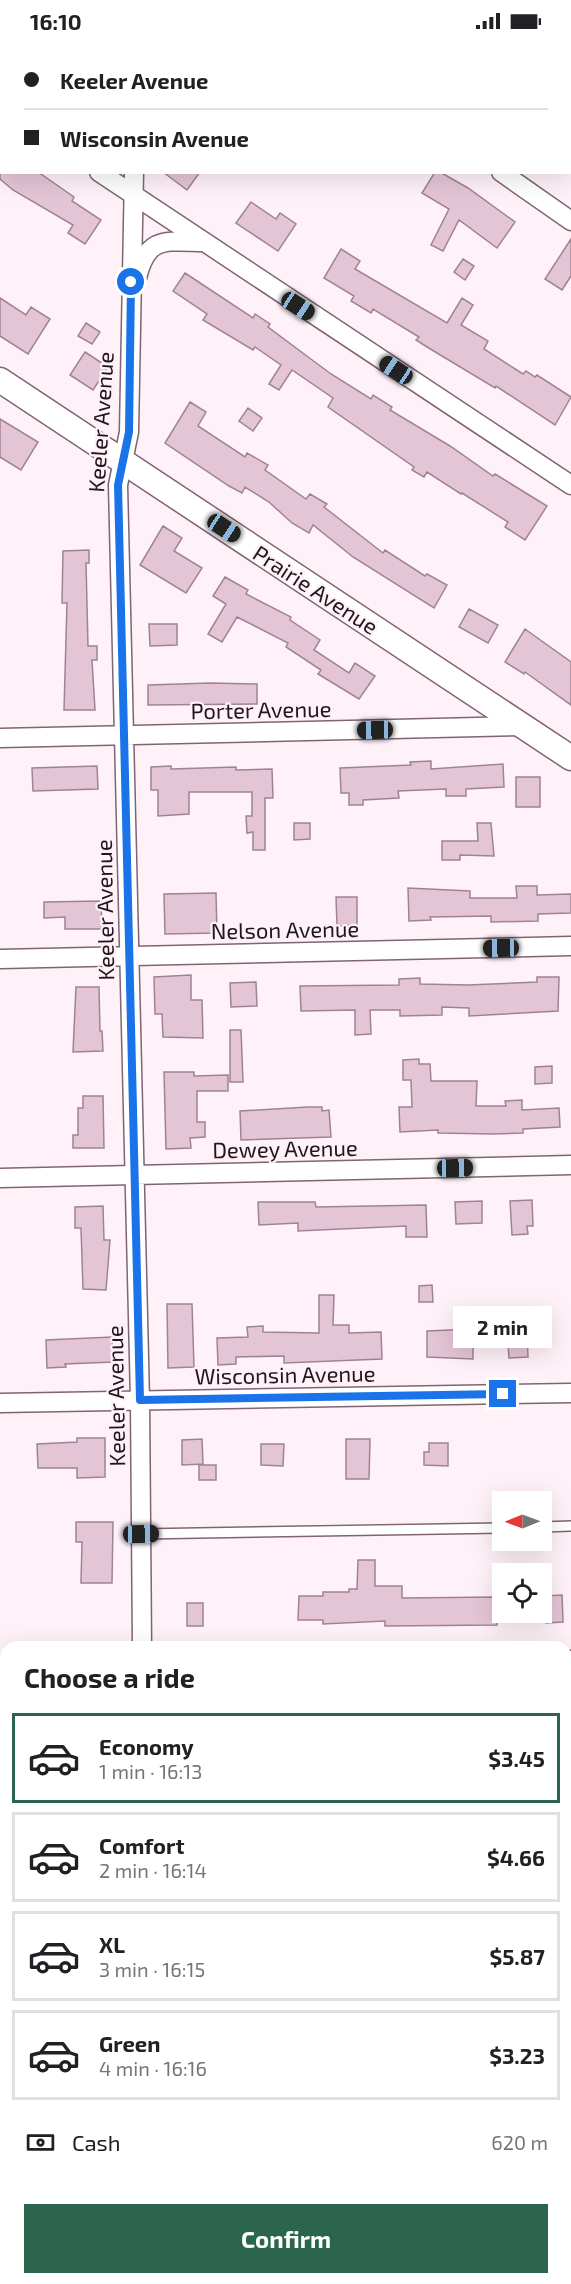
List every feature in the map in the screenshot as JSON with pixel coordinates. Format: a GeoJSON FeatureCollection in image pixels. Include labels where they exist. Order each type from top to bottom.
{"type":"FeatureCollection","features":[{"type":"Feature","properties":{"kind":"main road","name":"Prairie Avenue"},"geometry":{"type":"LineString","coordinates":[[0,380],[571,758]]}},
{"type":"Feature","properties":{"kind":"street"},"geometry":{"type":"LineString","coordinates":[[102,174],[201,242],[571,485]]}},
{"type":"Feature","properties":{"kind":"street","name":"Keeler Avenue"},"geometry":{"type":"LineString","coordinates":[[134,174],[129,432],[118,485],[140,1400],[142,1641]]}},
{"type":"Feature","properties":{"kind":"street"},"geometry":{"type":"LineString","coordinates":[[504,174],[571,221]]}},
{"type":"Feature","properties":{"kind":"street"},"geometry":{"type":"LineString","coordinates":[[131,303],[143,256],[152,246],[171,242],[201,242]]}},
{"type":"Feature","properties":{"kind":"street","name":"Porter Avenue"},"geometry":{"type":"LineString","coordinates":[[0,738],[524,726]]}},
{"type":"Feature","properties":{"kind":"street","name":"Nelson Avenue"},"geometry":{"type":"LineString","coordinates":[[0,959],[571,946]]}},
{"type":"Feature","properties":{"kind":"street","name":"Dewey Avenue"},"geometry":{"type":"LineString","coordinates":[[0,1178],[571,1165]]}},
{"type":"Feature","properties":{"kind":"street","name":"Wisconsin Avenue"},"geometry":{"type":"LineString","coordinates":[[0,1403],[571,1393]]}},
{"type":"Feature","properties":{"kind":"lane"},"geometry":{"type":"LineString","coordinates":[[552,1527],[571,1526]]}},
{"type":"Feature","properties":{"kind":"lane"},"geometry":{"type":"LineString","coordinates":[[141,1534],[492,1528]]}},
{"type":"Feature","properties":{"kind":"building"},"geometry":{"type":"Polygon","coordinates":[[[0,174],[41,174],[74,197],[72,201],[101,220],[85,244],[68,233],[73,225],[13,190],[0,179],[0,174]]]}},
{"type":"Feature","properties":{"kind":"building"},"geometry":{"type":"Polygon","coordinates":[[[166,174],[199,174],[187,190],[166,174]]]}},
{"type":"Feature","properties":{"kind":"building"},"geometry":{"type":"Polygon","coordinates":[[[434,174],[444,174],[468,188],[515,222],[497,248],[459,220],[443,251],[431,245],[449,209],[422,193],[434,174]]]}},
{"type":"Feature","properties":{"kind":"building"},"geometry":{"type":"Polygon","coordinates":[[[251,202],[276,219],[280,213],[296,224],[278,251],[236,223],[251,202]]]}},
{"type":"Feature","properties":{"kind":"building"},"geometry":{"type":"Polygon","coordinates":[[[571,239],[571,276],[562,290],[545,279],[571,239]]]}},
{"type":"Feature","properties":{"kind":"building"},"geometry":{"type":"Polygon","coordinates":[[[341,249],[360,261],[355,269],[447,323],[462,298],[473,305],[461,325],[488,341],[484,349],[523,374],[526,371],[535,377],[537,375],[571,397],[555,425],[496,386],[495,388],[416,340],[419,337],[373,309],[371,313],[351,301],[354,296],[324,278],[341,249]]]}},
{"type":"Feature","properties":{"kind":"building"},"geometry":{"type":"Polygon","coordinates":[[[463,259],[474,266],[465,280],[454,272],[463,259]]]}},
{"type":"Feature","properties":{"kind":"building"},"geometry":{"type":"Polygon","coordinates":[[[185,273],[253,318],[255,314],[270,324],[268,327],[331,374],[371,399],[373,395],[392,407],[390,410],[450,446],[493,476],[495,474],[547,506],[525,540],[505,527],[508,522],[462,493],[427,472],[424,477],[412,470],[414,467],[328,407],[333,398],[292,370],[279,390],[269,384],[281,365],[255,347],[253,350],[203,320],[207,314],[173,291],[185,273]]]}},
{"type":"Feature","properties":{"kind":"building"},"geometry":{"type":"Polygon","coordinates":[[[0,298],[26,315],[31,307],[50,319],[28,354],[0,336],[0,298]]]}},
{"type":"Feature","properties":{"kind":"building"},"geometry":{"type":"Polygon","coordinates":[[[86,323],[100,332],[92,344],[78,336],[86,323]]]}},
{"type":"Feature","properties":{"kind":"building"},"geometry":{"type":"Polygon","coordinates":[[[85,352],[108,367],[93,390],[70,375],[85,352]]]}},
{"type":"Feature","properties":{"kind":"building"},"geometry":{"type":"Polygon","coordinates":[[[190,402],[206,412],[198,426],[245,457],[247,453],[268,465],[265,470],[306,499],[310,494],[327,504],[324,507],[383,553],[385,550],[425,576],[427,574],[447,585],[434,608],[353,557],[313,525],[309,533],[292,523],[269,502],[245,487],[242,493],[229,486],[165,443],[190,402]]]}},
{"type":"Feature","properties":{"kind":"building"},"geometry":{"type":"Polygon","coordinates":[[[248,408],[262,418],[253,431],[239,421],[248,408]]]}},
{"type":"Feature","properties":{"kind":"building"},"geometry":{"type":"Polygon","coordinates":[[[0,419],[38,442],[21,470],[0,457],[0,419]]]}},
{"type":"Feature","properties":{"kind":"building"},"geometry":{"type":"Polygon","coordinates":[[[163,526],[182,538],[174,551],[202,568],[186,593],[140,565],[163,526]]]}},
{"type":"Feature","properties":{"kind":"building"},"geometry":{"type":"Polygon","coordinates":[[[89,550],[89,563],[86,563],[88,646],[97,646],[97,660],[92,660],[95,710],[64,710],[67,603],[62,603],[63,551],[89,550]]]}},
{"type":"Feature","properties":{"kind":"building"},"geometry":{"type":"Polygon","coordinates":[[[225,577],[248,590],[246,594],[291,617],[290,620],[320,640],[314,650],[349,673],[355,663],[375,676],[359,699],[318,674],[321,670],[286,647],[288,643],[237,617],[222,642],[208,634],[226,604],[213,596],[225,577]]]}},
{"type":"Feature","properties":{"kind":"building"},"geometry":{"type":"Polygon","coordinates":[[[469,609],[498,625],[488,643],[459,627],[469,609]]]}},
{"type":"Feature","properties":{"kind":"building"},"geometry":{"type":"Polygon","coordinates":[[[149,624],[177,624],[177,645],[150,646],[149,624]]]}},
{"type":"Feature","properties":{"kind":"building"},"geometry":{"type":"Polygon","coordinates":[[[525,629],[571,662],[571,705],[525,672],[524,674],[505,662],[525,629]]]}},
{"type":"Feature","properties":{"kind":"building"},"geometry":{"type":"Polygon","coordinates":[[[257,684],[257,704],[148,705],[148,685],[257,684]]]}},
{"type":"Feature","properties":{"kind":"building"},"geometry":{"type":"Polygon","coordinates":[[[431,761],[431,769],[503,764],[504,787],[466,789],[466,796],[446,796],[446,789],[398,791],[399,798],[363,800],[363,805],[349,805],[349,793],[341,793],[340,768],[411,765],[410,762],[431,761]]]}},
{"type":"Feature","properties":{"kind":"building"},"geometry":{"type":"Polygon","coordinates":[[[97,766],[98,789],[33,791],[32,768],[97,766]]]}},
{"type":"Feature","properties":{"kind":"building"},"geometry":{"type":"Polygon","coordinates":[[[171,766],[171,769],[236,767],[236,770],[272,769],[273,798],[265,798],[265,850],[253,850],[253,832],[247,833],[246,816],[252,816],[252,792],[189,792],[189,814],[158,816],[158,790],[151,790],[151,767],[171,766]]]}},
{"type":"Feature","properties":{"kind":"building"},"geometry":{"type":"Polygon","coordinates":[[[516,777],[540,777],[540,807],[516,807],[516,777]]]}},
{"type":"Feature","properties":{"kind":"building"},"geometry":{"type":"Polygon","coordinates":[[[294,823],[310,823],[310,839],[294,840],[294,823]]]}},
{"type":"Feature","properties":{"kind":"building"},"geometry":{"type":"Polygon","coordinates":[[[477,823],[491,823],[494,856],[460,855],[460,860],[442,860],[442,841],[478,841],[477,823]]]}},
{"type":"Feature","properties":{"kind":"building"},"geometry":{"type":"Polygon","coordinates":[[[516,886],[537,886],[537,895],[571,894],[571,913],[538,914],[538,921],[491,922],[491,916],[430,917],[431,920],[409,921],[408,888],[470,891],[470,898],[517,898],[516,886]]]}},
{"type":"Feature","properties":{"kind":"building"},"geometry":{"type":"Polygon","coordinates":[[[216,893],[217,933],[165,934],[164,894],[216,893]]]}},
{"type":"Feature","properties":{"kind":"building"},"geometry":{"type":"Polygon","coordinates":[[[336,897],[357,897],[357,925],[337,926],[336,897]]]}},
{"type":"Feature","properties":{"kind":"building"},"geometry":{"type":"Polygon","coordinates":[[[101,901],[102,929],[65,929],[65,917],[44,918],[44,902],[101,901]]]}},
{"type":"Feature","properties":{"kind":"building"},"geometry":{"type":"Polygon","coordinates":[[[191,975],[191,1000],[202,1000],[203,1038],[163,1037],[162,1014],[155,1014],[154,977],[191,975]]]}},
{"type":"Feature","properties":{"kind":"building"},"geometry":{"type":"Polygon","coordinates":[[[537,977],[559,977],[558,1011],[469,1016],[469,1008],[442,1007],[442,1015],[400,1016],[400,1010],[370,1010],[371,1034],[355,1035],[355,1010],[301,1011],[300,986],[399,985],[399,979],[420,978],[420,984],[468,985],[537,982],[537,977]]]}},
{"type":"Feature","properties":{"kind":"building"},"geometry":{"type":"Polygon","coordinates":[[[256,982],[257,1006],[231,1007],[230,983],[256,982]]]}},
{"type":"Feature","properties":{"kind":"building"},"geometry":{"type":"Polygon","coordinates":[[[76,987],[99,987],[103,1051],[73,1052],[76,987]]]}},
{"type":"Feature","properties":{"kind":"building"},"geometry":{"type":"Polygon","coordinates":[[[230,1030],[241,1030],[243,1082],[230,1082],[230,1030]]]}},
{"type":"Feature","properties":{"kind":"building"},"geometry":{"type":"Polygon","coordinates":[[[419,1059],[419,1064],[430,1064],[431,1081],[477,1081],[476,1106],[506,1106],[505,1101],[522,1100],[522,1110],[559,1108],[560,1127],[523,1129],[523,1133],[493,1134],[438,1133],[438,1130],[400,1132],[399,1107],[412,1107],[411,1080],[403,1080],[403,1060],[419,1059]]]}},
{"type":"Feature","properties":{"kind":"building"},"geometry":{"type":"Polygon","coordinates":[[[552,1066],[552,1083],[535,1084],[535,1067],[552,1066]]]}},
{"type":"Feature","properties":{"kind":"building"},"geometry":{"type":"Polygon","coordinates":[[[164,1072],[194,1072],[194,1076],[228,1075],[228,1091],[197,1091],[197,1122],[205,1122],[205,1137],[190,1138],[191,1148],[166,1149],[164,1072]]]}},
{"type":"Feature","properties":{"kind":"building"},"geometry":{"type":"Polygon","coordinates":[[[83,1096],[103,1096],[104,1148],[73,1148],[73,1135],[78,1135],[78,1108],[83,1108],[83,1096]]]}},
{"type":"Feature","properties":{"kind":"building"},"geometry":{"type":"Polygon","coordinates":[[[322,1107],[322,1111],[329,1110],[331,1137],[241,1140],[240,1111],[322,1107]]]}},
{"type":"Feature","properties":{"kind":"building"},"geometry":{"type":"Polygon","coordinates":[[[532,1200],[533,1226],[527,1226],[528,1234],[512,1235],[510,1201],[532,1200]]]}},
{"type":"Feature","properties":{"kind":"building"},"geometry":{"type":"Polygon","coordinates":[[[482,1201],[482,1223],[456,1224],[455,1202],[482,1201]]]}},
{"type":"Feature","properties":{"kind":"building"},"geometry":{"type":"Polygon","coordinates":[[[258,1202],[315,1202],[316,1207],[426,1205],[427,1237],[406,1237],[406,1226],[298,1231],[298,1223],[259,1225],[258,1202]]]}},
{"type":"Feature","properties":{"kind":"building"},"geometry":{"type":"Polygon","coordinates":[[[103,1206],[104,1240],[110,1240],[106,1290],[83,1289],[81,1228],[75,1228],[75,1207],[103,1206]]]}},
{"type":"Feature","properties":{"kind":"building"},"geometry":{"type":"Polygon","coordinates":[[[432,1285],[433,1302],[419,1302],[419,1286],[432,1285]]]}},
{"type":"Feature","properties":{"kind":"building"},"geometry":{"type":"Polygon","coordinates":[[[319,1295],[334,1295],[333,1325],[349,1325],[349,1333],[381,1332],[382,1359],[284,1363],[284,1356],[236,1357],[236,1364],[218,1365],[217,1338],[248,1337],[247,1327],[263,1326],[263,1332],[319,1333],[319,1295]]]}},
{"type":"Feature","properties":{"kind":"building"},"geometry":{"type":"Polygon","coordinates":[[[167,1304],[192,1304],[194,1367],[168,1368],[167,1304]]]}},
{"type":"Feature","properties":{"kind":"building"},"geometry":{"type":"Polygon","coordinates":[[[473,1329],[473,1359],[427,1357],[427,1331],[473,1329]]]}},
{"type":"Feature","properties":{"kind":"building"},"geometry":{"type":"Polygon","coordinates":[[[527,1330],[528,1357],[509,1358],[507,1331],[527,1330]]]}},
{"type":"Feature","properties":{"kind":"building"},"geometry":{"type":"Polygon","coordinates":[[[112,1337],[113,1362],[65,1364],[66,1367],[47,1368],[46,1340],[112,1337]]]}},
{"type":"Feature","properties":{"kind":"building"},"geometry":{"type":"Polygon","coordinates":[[[77,1438],[105,1438],[105,1477],[77,1478],[77,1468],[38,1468],[37,1444],[77,1442],[77,1438]]]}},
{"type":"Feature","properties":{"kind":"building"},"geometry":{"type":"Polygon","coordinates":[[[202,1439],[203,1464],[182,1465],[182,1440],[202,1439]]]}},
{"type":"Feature","properties":{"kind":"building"},"geometry":{"type":"Polygon","coordinates":[[[346,1439],[370,1439],[369,1479],[346,1479],[346,1439]]]}},
{"type":"Feature","properties":{"kind":"building"},"geometry":{"type":"Polygon","coordinates":[[[429,1443],[448,1443],[448,1466],[424,1465],[424,1452],[429,1452],[429,1443]]]}},
{"type":"Feature","properties":{"kind":"building"},"geometry":{"type":"Polygon","coordinates":[[[261,1444],[284,1444],[283,1466],[261,1465],[261,1444]]]}},
{"type":"Feature","properties":{"kind":"building"},"geometry":{"type":"Polygon","coordinates":[[[199,1465],[216,1465],[216,1480],[199,1480],[199,1465]]]}},
{"type":"Feature","properties":{"kind":"building"},"geometry":{"type":"Polygon","coordinates":[[[76,1522],[113,1522],[112,1583],[81,1583],[82,1542],[76,1542],[76,1522]]]}},
{"type":"Feature","properties":{"kind":"building"},"geometry":{"type":"Polygon","coordinates":[[[358,1560],[375,1560],[375,1586],[402,1586],[402,1598],[492,1597],[492,1623],[497,1623],[497,1625],[385,1626],[385,1621],[323,1624],[323,1620],[298,1620],[299,1596],[323,1596],[323,1592],[349,1592],[349,1589],[357,1589],[358,1560]]]}},
{"type":"Feature","properties":{"kind":"building"},"geometry":{"type":"Polygon","coordinates":[[[562,1595],[563,1622],[552,1623],[552,1596],[562,1595]]]}},
{"type":"Feature","properties":{"kind":"building"},"geometry":{"type":"Polygon","coordinates":[[[187,1603],[203,1603],[203,1626],[187,1626],[187,1603]]]}},
{"type":"Feature","properties":{"kind":"route"},"geometry":{"type":"LineString","coordinates":[[131,282],[129,432],[118,485],[140,1400],[503,1394]]}}]}
